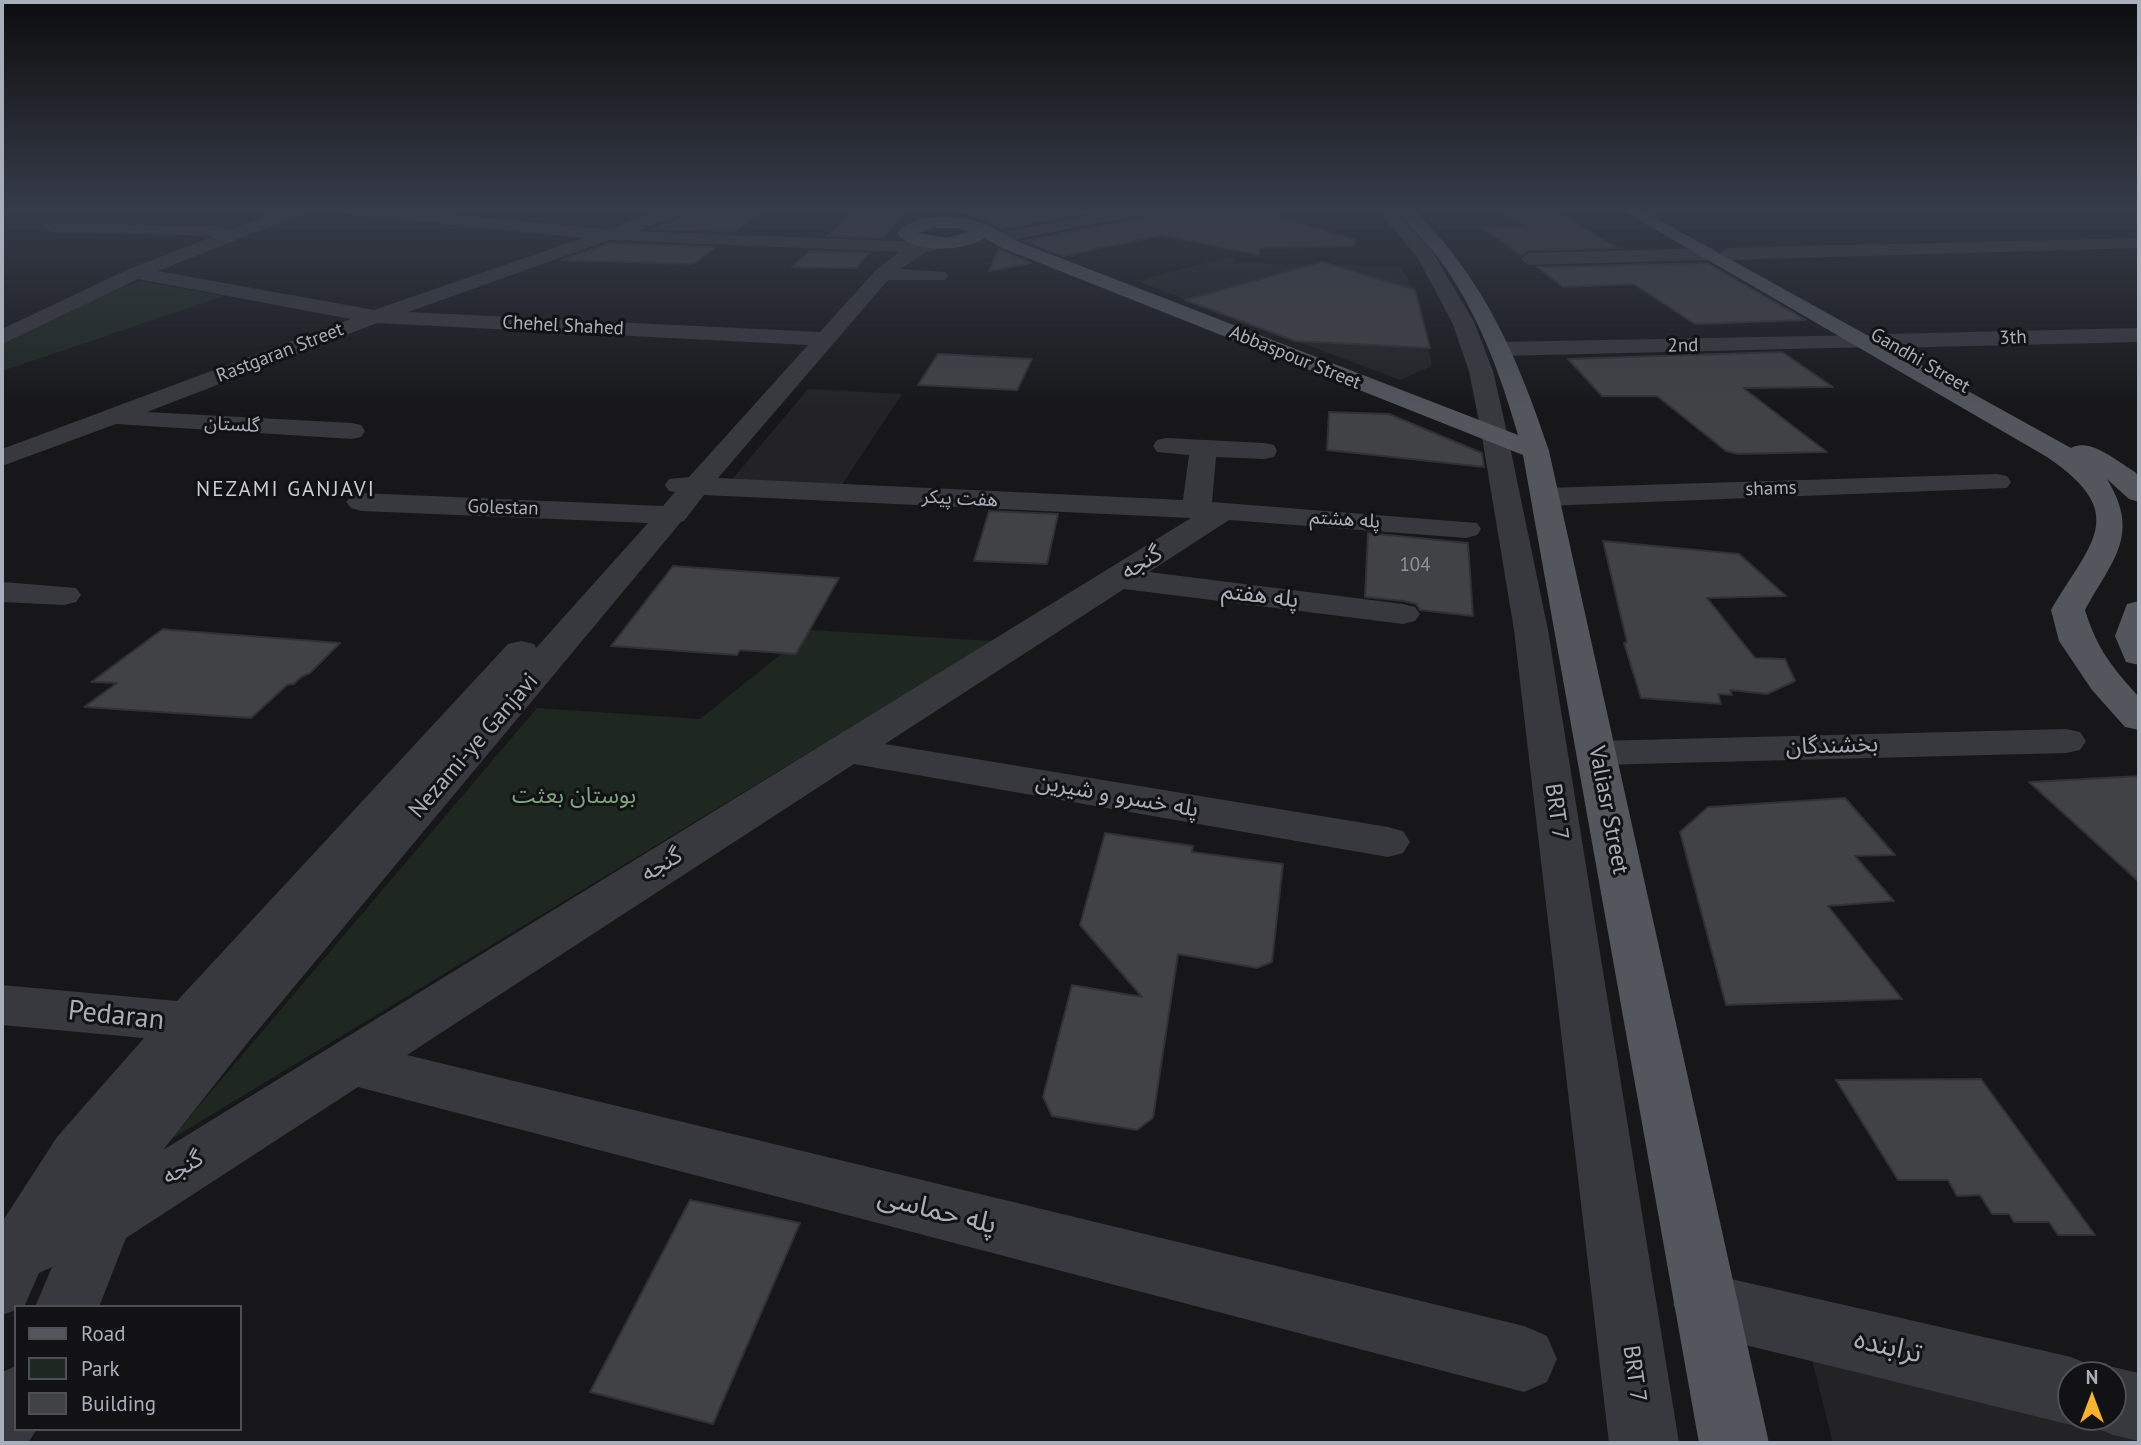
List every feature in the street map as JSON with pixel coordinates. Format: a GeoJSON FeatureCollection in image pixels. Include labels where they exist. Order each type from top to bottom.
{"type":"FeatureCollection","features":[{"type":"Feature","properties":{"kind":"main road","name":"Abbaspour Street"},"geometry":{"type":"LineString","coordinates":[[1094,277],[1516,444]]}},
{"type":"Feature","properties":{"kind":"main road","name":"Valiasr Street"},"geometry":{"type":"LineString","coordinates":[[1463,277],[1514,382],[1516,444],[1545,497],[1734,1443]]}},
{"type":"Feature","properties":{"kind":"main road","name":"Gandhi Street"},"geometry":{"type":"LineString","coordinates":[[1761,277],[2133,482]]}},
{"type":"Feature","properties":{"kind":"main road","name":"Gandhi Street"},"geometry":{"type":"LineString","coordinates":[[1877,342],[2057,451],[2085,472],[2102,491],[2114,516],[2112,536],[2068,610],[2077,641],[2105,682],[2139,719]]}},
{"type":"Feature","properties":{"kind":"main road"},"geometry":{"type":"LineString","coordinates":[[2085,472],[2133,482]]}},
{"type":"Feature","properties":{"kind":"main road"},"geometry":{"type":"LineString","coordinates":[[2139,611],[2132,636],[2139,654]]}},
{"type":"Feature","properties":{"kind":"street"},"geometry":{"type":"LineString","coordinates":[[2,337],[127,277]]}},
{"type":"Feature","properties":{"kind":"street","name":"Chehel Shahed"},"geometry":{"type":"LineString","coordinates":[[160,277],[375,317],[815,338]]}},
{"type":"Feature","properties":{"kind":"street","name":"Rastgaran Street"},"geometry":{"type":"LineString","coordinates":[[2,458],[375,317],[488,277]]}},
{"type":"Feature","properties":{"kind":"street","name":"Nezami-ye Ganjavi"},"geometry":{"type":"LineString","coordinates":[[10,1269],[76,1155],[210,1024],[870,277]]}},
{"type":"Feature","properties":{"kind":"street","name":"BRT 7"},"geometry":{"type":"LineString","coordinates":[[1437,277],[1463,322],[1481,371],[1516,444],[1531,630],[1644,1443]]}},
{"type":"Feature","properties":{"kind":"street","name":"3th"},"geometry":{"type":"LineString","coordinates":[[1877,342],[2139,335]]}},
{"type":"Feature","properties":{"kind":"street","name":"2nd"},"geometry":{"type":"LineString","coordinates":[[1500,349],[1877,342]]}},
{"type":"Feature","properties":{"kind":"street","name":"گلستان"},"geometry":{"type":"LineString","coordinates":[[112,417],[352,431]]}},
{"type":"Feature","properties":{"kind":"street"},"geometry":{"type":"LineString","coordinates":[[2,433],[43,443]]}},
{"type":"Feature","properties":{"kind":"street"},"geometry":{"type":"LineString","coordinates":[[1166,446],[1264,451]]}},
{"type":"Feature","properties":{"kind":"street"},"geometry":{"type":"LineString","coordinates":[[1203,448],[1210,510]]}},
{"type":"Feature","properties":{"kind":"street","name":"shams"},"geometry":{"type":"LineString","coordinates":[[1545,497],[1997,482]]}},
{"type":"Feature","properties":{"kind":"street","name":"Golestan"},"geometry":{"type":"LineString","coordinates":[[361,502],[671,500]]}},
{"type":"Feature","properties":{"kind":"street","name":"هفت پیکر"},"geometry":{"type":"LineString","coordinates":[[671,500],[1210,510]]}},
{"type":"Feature","properties":{"kind":"street","name":"پله هشتم"},"geometry":{"type":"LineString","coordinates":[[1210,510],[1466,530]]}},
{"type":"Feature","properties":{"kind":"street","name":"گنجه"},"geometry":{"type":"LineString","coordinates":[[10,1269],[102,1220],[1117,578],[1210,510]]}},
{"type":"Feature","properties":{"kind":"street","name":"پله هفتم"},"geometry":{"type":"LineString","coordinates":[[1117,578],[1403,614]]}},
{"type":"Feature","properties":{"kind":"street"},"geometry":{"type":"LineString","coordinates":[[2,592],[64,595]]}},
{"type":"Feature","properties":{"kind":"street","name":"بخشندگان"},"geometry":{"type":"LineString","coordinates":[[1597,753],[2066,741]]}},
{"type":"Feature","properties":{"kind":"street","name":"پله خسرو و شیرین"},"geometry":{"type":"LineString","coordinates":[[845,750],[1388,842]]}},
{"type":"Feature","properties":{"kind":"street","name":"Pedaran"},"geometry":{"type":"LineString","coordinates":[[2,1004],[210,1024]]}},
{"type":"Feature","properties":{"kind":"street","name":"Nezami-ye Ganjavi"},"geometry":{"type":"LineString","coordinates":[[68,1305],[136,1141],[210,1024]]}},
{"type":"Feature","properties":{"kind":"street","name":"پله حماسی"},"geometry":{"type":"LineString","coordinates":[[350,1063],[1524,1359]]}},
{"type":"Feature","properties":{"kind":"street","name":"ترابنده"},"geometry":{"type":"LineString","coordinates":[[1705,1304],[2057,1388]]}},
{"type":"Feature","properties":{"kind":"street"},"geometry":{"type":"LineString","coordinates":[[2,1423],[14,1403]]}},
{"type":"Feature","properties":{"kind":"shaded area"},"geometry":{"type":"Polygon","coordinates":[[[1151,277],[1406,277],[1417,295],[1432,366],[1400,380],[1137,281],[1151,277]]]}},
{"type":"Feature","properties":{"kind":"shaded area"},"geometry":{"type":"Polygon","coordinates":[[[808,389],[902,394],[839,489],[730,482],[808,389]]]}},
{"type":"Feature","properties":{"kind":"shaded area"},"geometry":{"type":"Polygon","coordinates":[[[1812,1360],[2057,1412],[2057,1431],[2127,1431],[2127,1427],[2139,1430],[2139,1443],[1833,1443],[1812,1360]]]}},
{"type":"Feature","properties":{"kind":"green space"},"geometry":{"type":"Polygon","coordinates":[[[141,281],[224,296],[2,371],[2,344],[92,297],[141,281]]]}},
{"type":"Feature","properties":{"kind":"green space","name":"بوستان بعثت"},"geometry":{"type":"Polygon","coordinates":[[[811,630],[993,641],[170,1140],[537,708],[700,719],[811,630]]]}},
{"type":"Feature","properties":{"kind":"building"},"geometry":{"type":"Polygon","coordinates":[[[1266,277],[1373,277],[1415,290],[1430,348],[1295,341],[1185,300],[1266,277]]]}},
{"type":"Feature","properties":{"kind":"building"},"geometry":{"type":"Polygon","coordinates":[[[1551,277],[1732,277],[1806,320],[1695,324],[1634,284],[1563,287],[1551,277]]]}},
{"type":"Feature","properties":{"kind":"building"},"geometry":{"type":"Polygon","coordinates":[[[1782,352],[1833,387],[1743,388],[1827,452],[1738,454],[1726,451],[1657,396],[1602,396],[1568,359],[1782,352]]]}},
{"type":"Feature","properties":{"kind":"building"},"geometry":{"type":"Polygon","coordinates":[[[938,354],[1032,359],[1017,390],[918,385],[938,354]]]}},
{"type":"Feature","properties":{"kind":"building"},"geometry":{"type":"Polygon","coordinates":[[[1329,412],[1389,414],[1482,453],[1484,467],[1327,450],[1329,412]]]}},
{"type":"Feature","properties":{"kind":"building"},"geometry":{"type":"Polygon","coordinates":[[[989,511],[1058,514],[1047,564],[974,561],[989,511]]]}},
{"type":"Feature","properties":{"kind":"building"},"geometry":{"type":"Polygon","coordinates":[[[1368,533],[1468,543],[1473,616],[1420,610],[1416,604],[1404,601],[1365,597],[1368,533]]]}},
{"type":"Feature","properties":{"kind":"building"},"geometry":{"type":"Polygon","coordinates":[[[1603,541],[1739,554],[1786,596],[1707,598],[1755,658],[1785,659],[1795,681],[1767,694],[1730,690],[1732,695],[1718,694],[1721,704],[1641,698],[1624,643],[1627,642],[1603,541]]]}},
{"type":"Feature","properties":{"kind":"building"},"geometry":{"type":"Polygon","coordinates":[[[673,566],[839,578],[796,654],[740,650],[737,655],[611,646],[673,566]]]}},
{"type":"Feature","properties":{"kind":"building"},"geometry":{"type":"Polygon","coordinates":[[[163,629],[340,643],[310,673],[294,684],[287,685],[251,718],[84,707],[117,683],[91,682],[163,629]]]}},
{"type":"Feature","properties":{"kind":"building"},"geometry":{"type":"Polygon","coordinates":[[[2139,776],[2139,882],[2029,782],[2139,776]]]}},
{"type":"Feature","properties":{"kind":"building"},"geometry":{"type":"Polygon","coordinates":[[[1845,798],[1895,855],[1855,856],[1894,901],[1828,906],[1902,999],[1726,1005],[1680,832],[1708,807],[1845,798]]]}},
{"type":"Feature","properties":{"kind":"building"},"geometry":{"type":"Polygon","coordinates":[[[1105,833],[1193,846],[1192,852],[1283,864],[1272,962],[1257,968],[1178,954],[1153,1118],[1137,1130],[1052,1116],[1043,1097],[1072,985],[1142,997],[1080,925],[1105,833]]]}},
{"type":"Feature","properties":{"kind":"building"},"geometry":{"type":"Polygon","coordinates":[[[1981,1079],[2095,1235],[2058,1235],[2049,1222],[2014,1222],[2009,1214],[1992,1214],[1980,1195],[1957,1196],[1948,1180],[1898,1180],[1836,1080],[1981,1079]]]}},
{"type":"Feature","properties":{"kind":"building"},"geometry":{"type":"Polygon","coordinates":[[[690,1200],[800,1223],[713,1424],[590,1392],[690,1200]]]}},
{"type":"Feature","properties":{"kind":"district","name":"NEZAMI GANJAVI"},"geometry":{"type":"Point","coordinates":[286,490]}}]}
